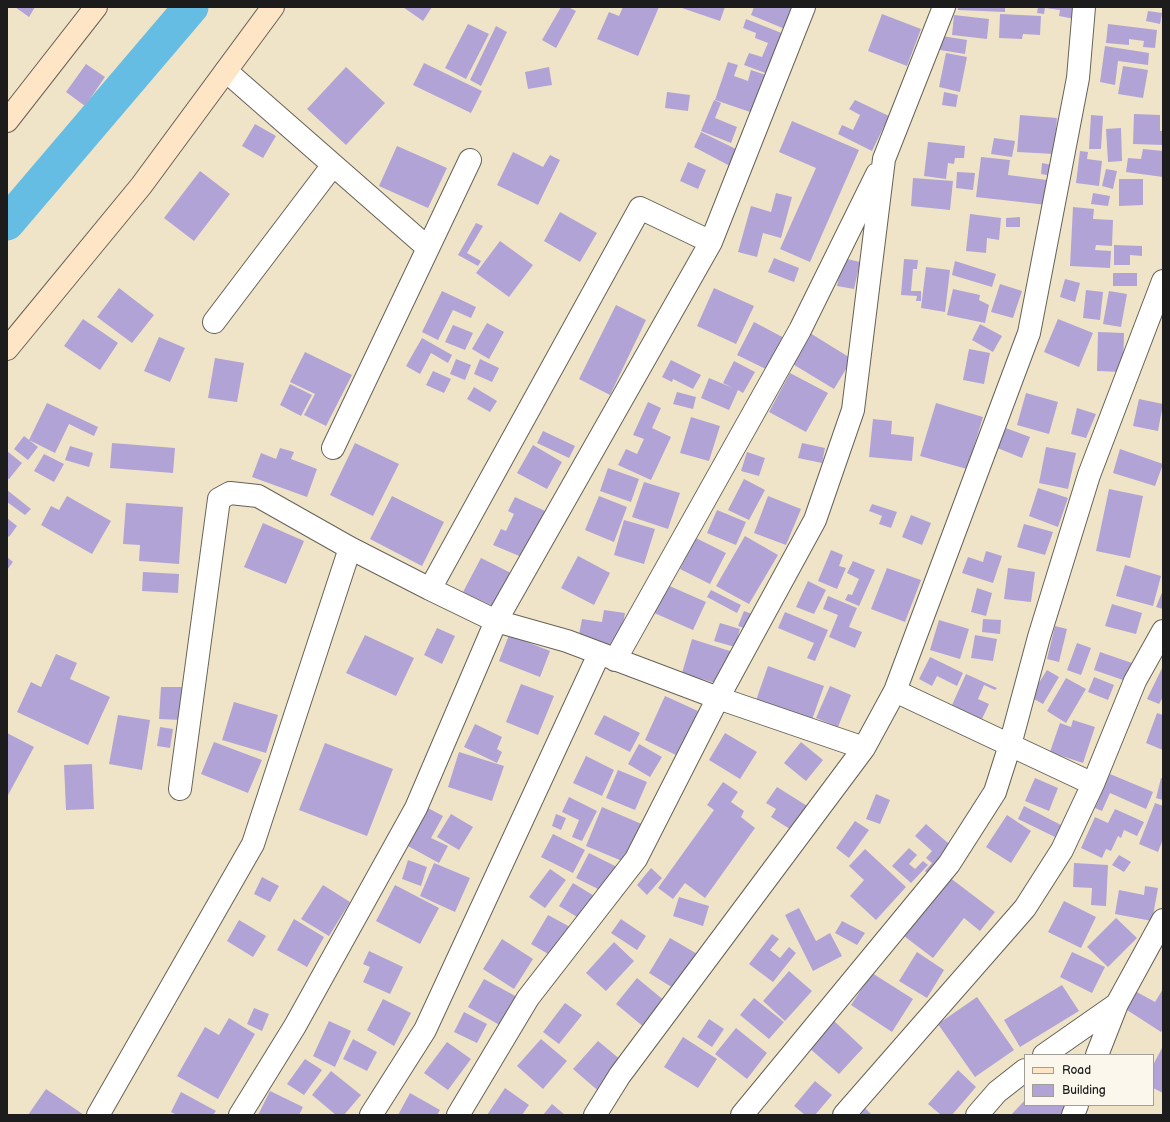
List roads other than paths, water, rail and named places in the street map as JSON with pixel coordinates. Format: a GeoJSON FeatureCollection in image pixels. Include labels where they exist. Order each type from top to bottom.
{"type":"FeatureCollection","features":[{"type":"Feature","properties":{"kind":"main road"},"geometry":{"type":"LineString","coordinates":[[7,120],[60,55],[96,7]]}},
{"type":"Feature","properties":{"kind":"main road"},"geometry":{"type":"LineString","coordinates":[[7,349],[141,186],[274,7]]}},
{"type":"Feature","properties":{"kind":"street"},"geometry":{"type":"LineString","coordinates":[[240,1115],[295,1026],[416,808],[496,621],[711,242],[804,7]]}},
{"type":"Feature","properties":{"kind":"street"},"geometry":{"type":"LineString","coordinates":[[371,1115],[425,1030],[607,657],[800,330],[884,159],[944,7]]}},
{"type":"Feature","properties":{"kind":"street"},"geometry":{"type":"LineString","coordinates":[[595,1115],[620,1075],[864,748],[894,691],[1029,333],[1078,78],[1084,7]]}},
{"type":"Feature","properties":{"kind":"street"},"geometry":{"type":"LineString","coordinates":[[226,71],[428,248]]}},
{"type":"Feature","properties":{"kind":"street"},"geometry":{"type":"LineString","coordinates":[[458,1115],[528,998],[636,859],[718,698],[815,520],[852,410],[884,159]]}},
{"type":"Feature","properties":{"kind":"street"},"geometry":{"type":"LineString","coordinates":[[333,448],[470,160]]}},
{"type":"Feature","properties":{"kind":"street"},"geometry":{"type":"LineString","coordinates":[[214,322],[333,165]]}},
{"type":"Feature","properties":{"kind":"street"},"geometry":{"type":"LineString","coordinates":[[430,589],[640,208],[711,242]]}},
{"type":"Feature","properties":{"kind":"street"},"geometry":{"type":"LineString","coordinates":[[742,1115],[949,864],[995,792],[1010,745],[1039,637],[1089,475],[1163,281]]}},
{"type":"Feature","properties":{"kind":"street"},"geometry":{"type":"LineString","coordinates":[[180,789],[219,499],[230,493],[258,496],[350,548],[496,621],[567,642],[718,698],[864,748]]}},
{"type":"Feature","properties":{"kind":"street"},"geometry":{"type":"LineString","coordinates":[[98,1115],[253,844],[350,548]]}},
{"type":"Feature","properties":{"kind":"street"},"geometry":{"type":"LineString","coordinates":[[844,1115],[1025,908],[1062,850],[1093,784],[1135,681],[1163,631]]}},
{"type":"Feature","properties":{"kind":"street"},"geometry":{"type":"LineString","coordinates":[[894,691],[1093,784]]}},
{"type":"Feature","properties":{"kind":"street"},"geometry":{"type":"LineString","coordinates":[[1097,1054],[1117,1004],[1163,920]]}},
{"type":"Feature","properties":{"kind":"street"},"geometry":{"type":"LineString","coordinates":[[1045,1054],[1117,1004]]}},
{"type":"Feature","properties":{"kind":"street"},"geometry":{"type":"LineString","coordinates":[[977,1115],[997,1092],[1024,1071]]}},
{"type":"Feature","properties":{"kind":"waterway"},"geometry":{"type":"LineString","coordinates":[[7,223],[191,7]]}}]}
